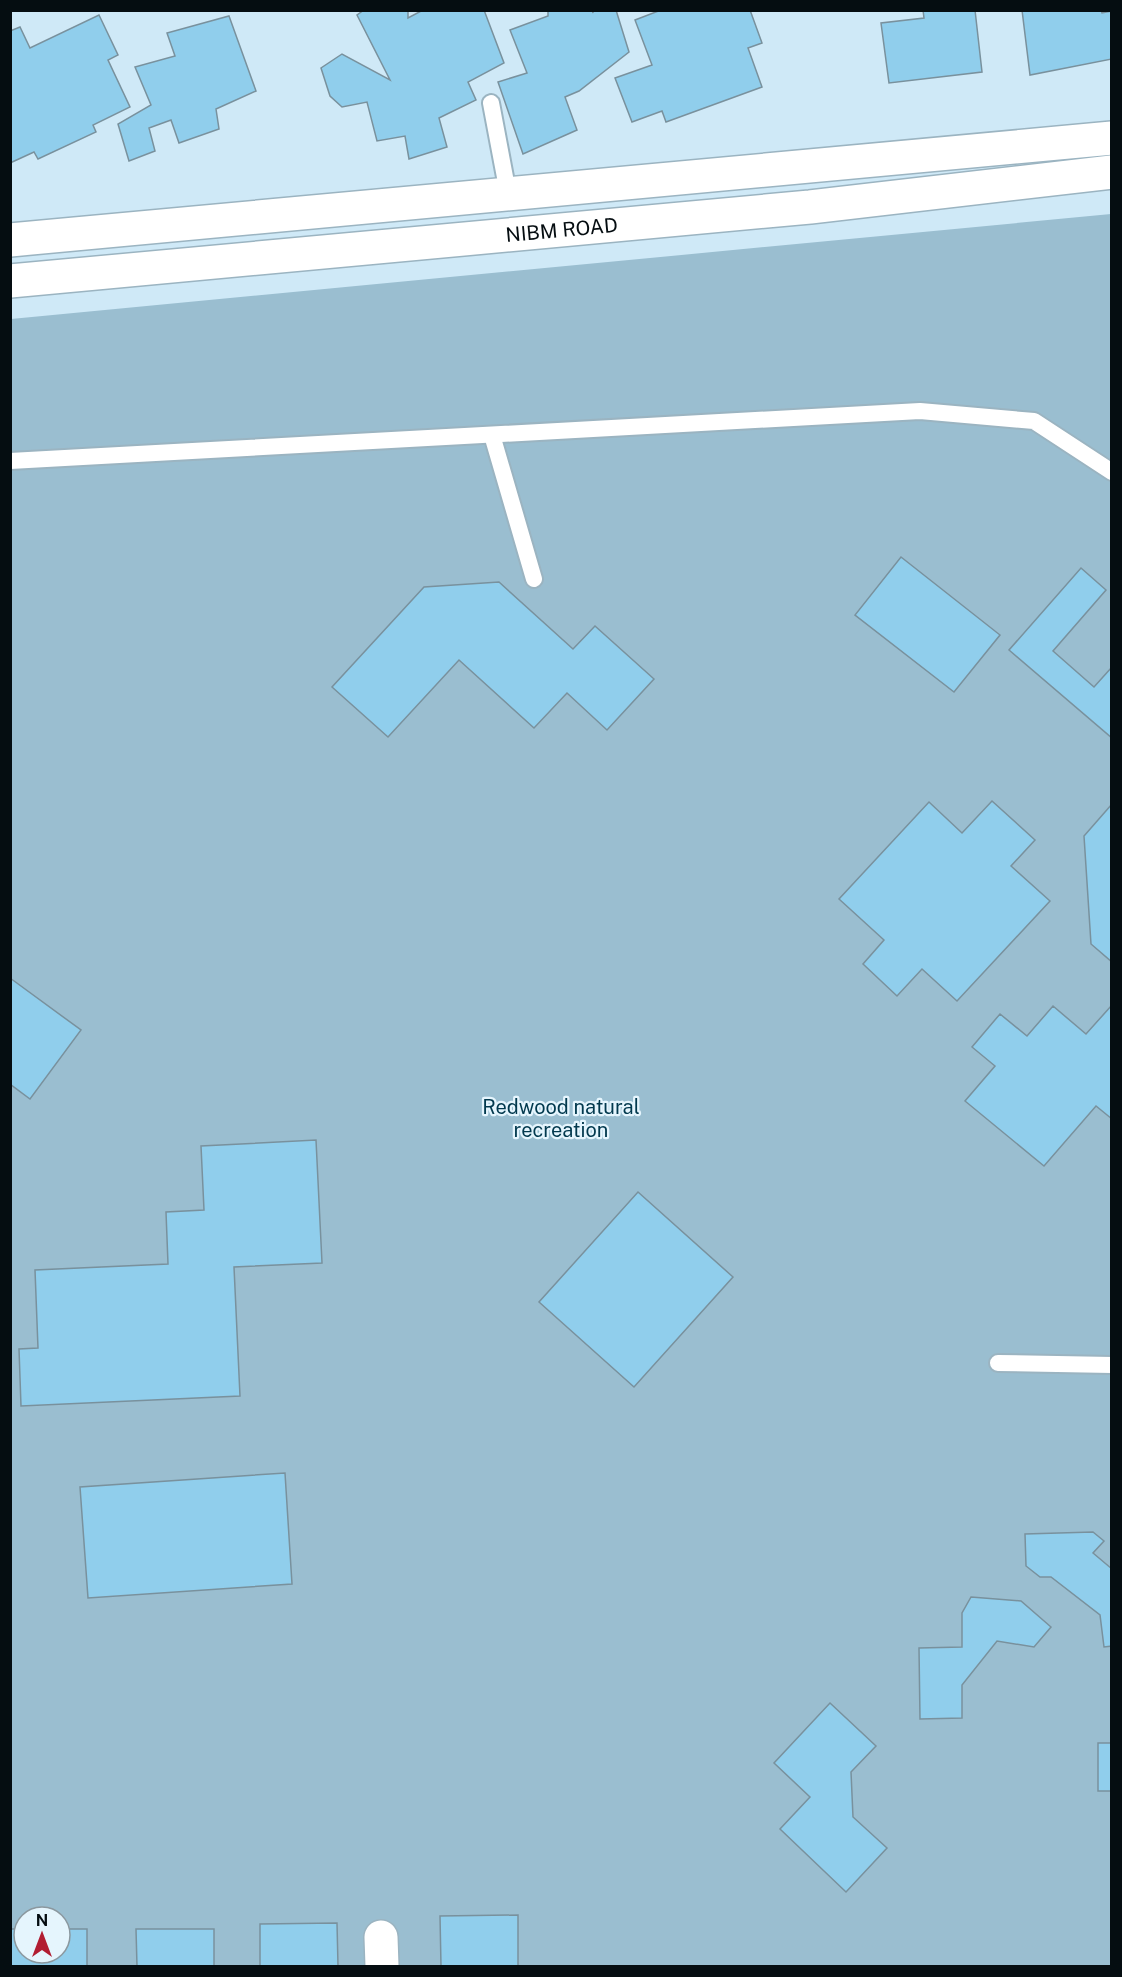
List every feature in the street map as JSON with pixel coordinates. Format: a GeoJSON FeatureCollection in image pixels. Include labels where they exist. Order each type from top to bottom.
{"type":"FeatureCollection","features":[{"type":"Feature","properties":{"kind":"street"},"geometry":{"type":"LineString","coordinates":[[10,240],[1112,138]]}},
{"type":"Feature","properties":{"kind":"street","name":"NIBM ROAD"},"geometry":{"type":"LineString","coordinates":[[10,281],[810,207],[1112,172]]}},
{"type":"Feature","properties":{"kind":"lane"},"geometry":{"type":"LineString","coordinates":[[491,103],[508,193]]}},
{"type":"Feature","properties":{"kind":"lane"},"geometry":{"type":"LineString","coordinates":[[10,461],[920,411],[1034,421],[1112,472]]}},
{"type":"Feature","properties":{"kind":"lane"},"geometry":{"type":"LineString","coordinates":[[492,435],[534,579]]}},
{"type":"Feature","properties":{"kind":"lane"},"geometry":{"type":"LineString","coordinates":[[998,1363],[1112,1365]]}},
{"type":"Feature","properties":{"kind":"green space","name":"Redwood natural recreation"},"geometry":{"type":"Polygon","coordinates":[[[1111,214],[1111,1966],[11,1966],[11,319],[1111,214]]]}},
{"type":"Feature","properties":{"kind":"building"},"geometry":{"type":"Polygon","coordinates":[[[364,10],[408,10],[408,18],[423,10],[484,10],[504,63],[468,82],[476,100],[439,118],[447,147],[409,159],[405,136],[377,141],[367,102],[342,107],[330,96],[321,68],[342,54],[390,80],[357,15],[364,10]]]}},
{"type":"Feature","properties":{"kind":"building"},"geometry":{"type":"Polygon","coordinates":[[[548,10],[592,10],[593,13],[593,10],[616,10],[629,52],[579,91],[565,97],[577,130],[523,154],[498,82],[527,73],[510,30],[548,16],[548,10]]]}},
{"type":"Feature","properties":{"kind":"building"},"geometry":{"type":"Polygon","coordinates":[[[661,10],[750,10],[762,43],[748,48],[762,87],[666,122],[662,111],[632,122],[615,78],[652,65],[635,20],[661,10]]]}},
{"type":"Feature","properties":{"kind":"building"},"geometry":{"type":"Polygon","coordinates":[[[923,10],[975,10],[982,72],[889,83],[881,23],[924,18],[923,10]]]}},
{"type":"Feature","properties":{"kind":"building"},"geometry":{"type":"Polygon","coordinates":[[[1022,10],[1101,10],[1102,13],[1112,11],[1112,59],[1030,75],[1022,10]]]}},
{"type":"Feature","properties":{"kind":"building"},"geometry":{"type":"Polygon","coordinates":[[[99,15],[118,55],[108,60],[130,107],[93,125],[96,132],[38,159],[34,152],[10,163],[10,31],[20,27],[30,48],[99,15]]]}},
{"type":"Feature","properties":{"kind":"building"},"geometry":{"type":"Polygon","coordinates":[[[229,16],[256,91],[216,109],[219,129],[179,143],[171,120],[149,128],[155,151],[129,161],[118,124],[151,105],[135,67],[175,56],[167,33],[229,16]]]}},
{"type":"Feature","properties":{"kind":"building"},"geometry":{"type":"Polygon","coordinates":[[[901,557],[1000,635],[954,692],[855,615],[901,557]]]}},
{"type":"Feature","properties":{"kind":"building"},"geometry":{"type":"Polygon","coordinates":[[[1081,568],[1106,590],[1053,651],[1094,687],[1112,667],[1112,738],[1009,650],[1081,568]]]}},
{"type":"Feature","properties":{"kind":"building"},"geometry":{"type":"Polygon","coordinates":[[[499,582],[573,649],[595,626],[654,679],[607,730],[567,693],[534,728],[459,660],[388,737],[332,687],[424,587],[499,582]]]}},
{"type":"Feature","properties":{"kind":"building"},"geometry":{"type":"Polygon","coordinates":[[[992,801],[1035,840],[1011,866],[1050,901],[957,1001],[922,969],[897,996],[863,964],[884,940],[839,899],[929,802],[962,833],[992,801]]]}},
{"type":"Feature","properties":{"kind":"building"},"geometry":{"type":"Polygon","coordinates":[[[1112,804],[1112,962],[1091,944],[1084,836],[1112,804]]]}},
{"type":"Feature","properties":{"kind":"building"},"geometry":{"type":"Polygon","coordinates":[[[10,978],[81,1030],[30,1099],[10,1084],[10,978]]]}},
{"type":"Feature","properties":{"kind":"building"},"geometry":{"type":"Polygon","coordinates":[[[1112,1005],[1112,1119],[1096,1106],[1044,1166],[965,1101],[995,1066],[972,1047],[1000,1014],[1027,1036],[1053,1006],[1086,1034],[1112,1005]]]}},
{"type":"Feature","properties":{"kind":"building"},"geometry":{"type":"Polygon","coordinates":[[[316,1140],[322,1263],[234,1267],[240,1396],[21,1406],[19,1349],[38,1348],[35,1270],[168,1264],[166,1212],[204,1210],[201,1146],[316,1140]]]}},
{"type":"Feature","properties":{"kind":"building"},"geometry":{"type":"Polygon","coordinates":[[[638,1192],[733,1277],[634,1387],[539,1302],[638,1192]]]}},
{"type":"Feature","properties":{"kind":"building"},"geometry":{"type":"Polygon","coordinates":[[[285,1473],[292,1584],[88,1598],[80,1487],[285,1473]]]}},
{"type":"Feature","properties":{"kind":"building"},"geometry":{"type":"Polygon","coordinates":[[[1093,1532],[1104,1541],[1093,1553],[1112,1569],[1112,1646],[1104,1647],[1100,1615],[1051,1577],[1040,1577],[1026,1566],[1025,1534],[1093,1532]]]}},
{"type":"Feature","properties":{"kind":"building"},"geometry":{"type":"Polygon","coordinates":[[[971,1597],[1021,1601],[1051,1627],[1034,1647],[997,1641],[962,1685],[962,1718],[920,1719],[919,1648],[962,1647],[962,1613],[971,1597]]]}},
{"type":"Feature","properties":{"kind":"building"},"geometry":{"type":"Polygon","coordinates":[[[830,1703],[876,1746],[851,1772],[853,1817],[887,1848],[846,1892],[780,1829],[810,1797],[774,1763],[830,1703]]]}},
{"type":"Feature","properties":{"kind":"building"},"geometry":{"type":"Polygon","coordinates":[[[1098,1743],[1112,1743],[1112,1791],[1098,1791],[1098,1743]]]}},
{"type":"Feature","properties":{"kind":"building"},"geometry":{"type":"Polygon","coordinates":[[[518,1915],[518,1966],[441,1966],[440,1916],[518,1915]]]}},
{"type":"Feature","properties":{"kind":"building"},"geometry":{"type":"Polygon","coordinates":[[[337,1923],[338,1966],[260,1966],[260,1924],[337,1923]]]}},
{"type":"Feature","properties":{"kind":"building"},"geometry":{"type":"Polygon","coordinates":[[[10,1929],[12,1929],[12,1965],[72,1965],[72,1929],[87,1929],[87,1966],[10,1966],[10,1929]]]}},
{"type":"Feature","properties":{"kind":"building"},"geometry":{"type":"Polygon","coordinates":[[[136,1929],[214,1929],[214,1966],[137,1966],[136,1929]]]}}]}
